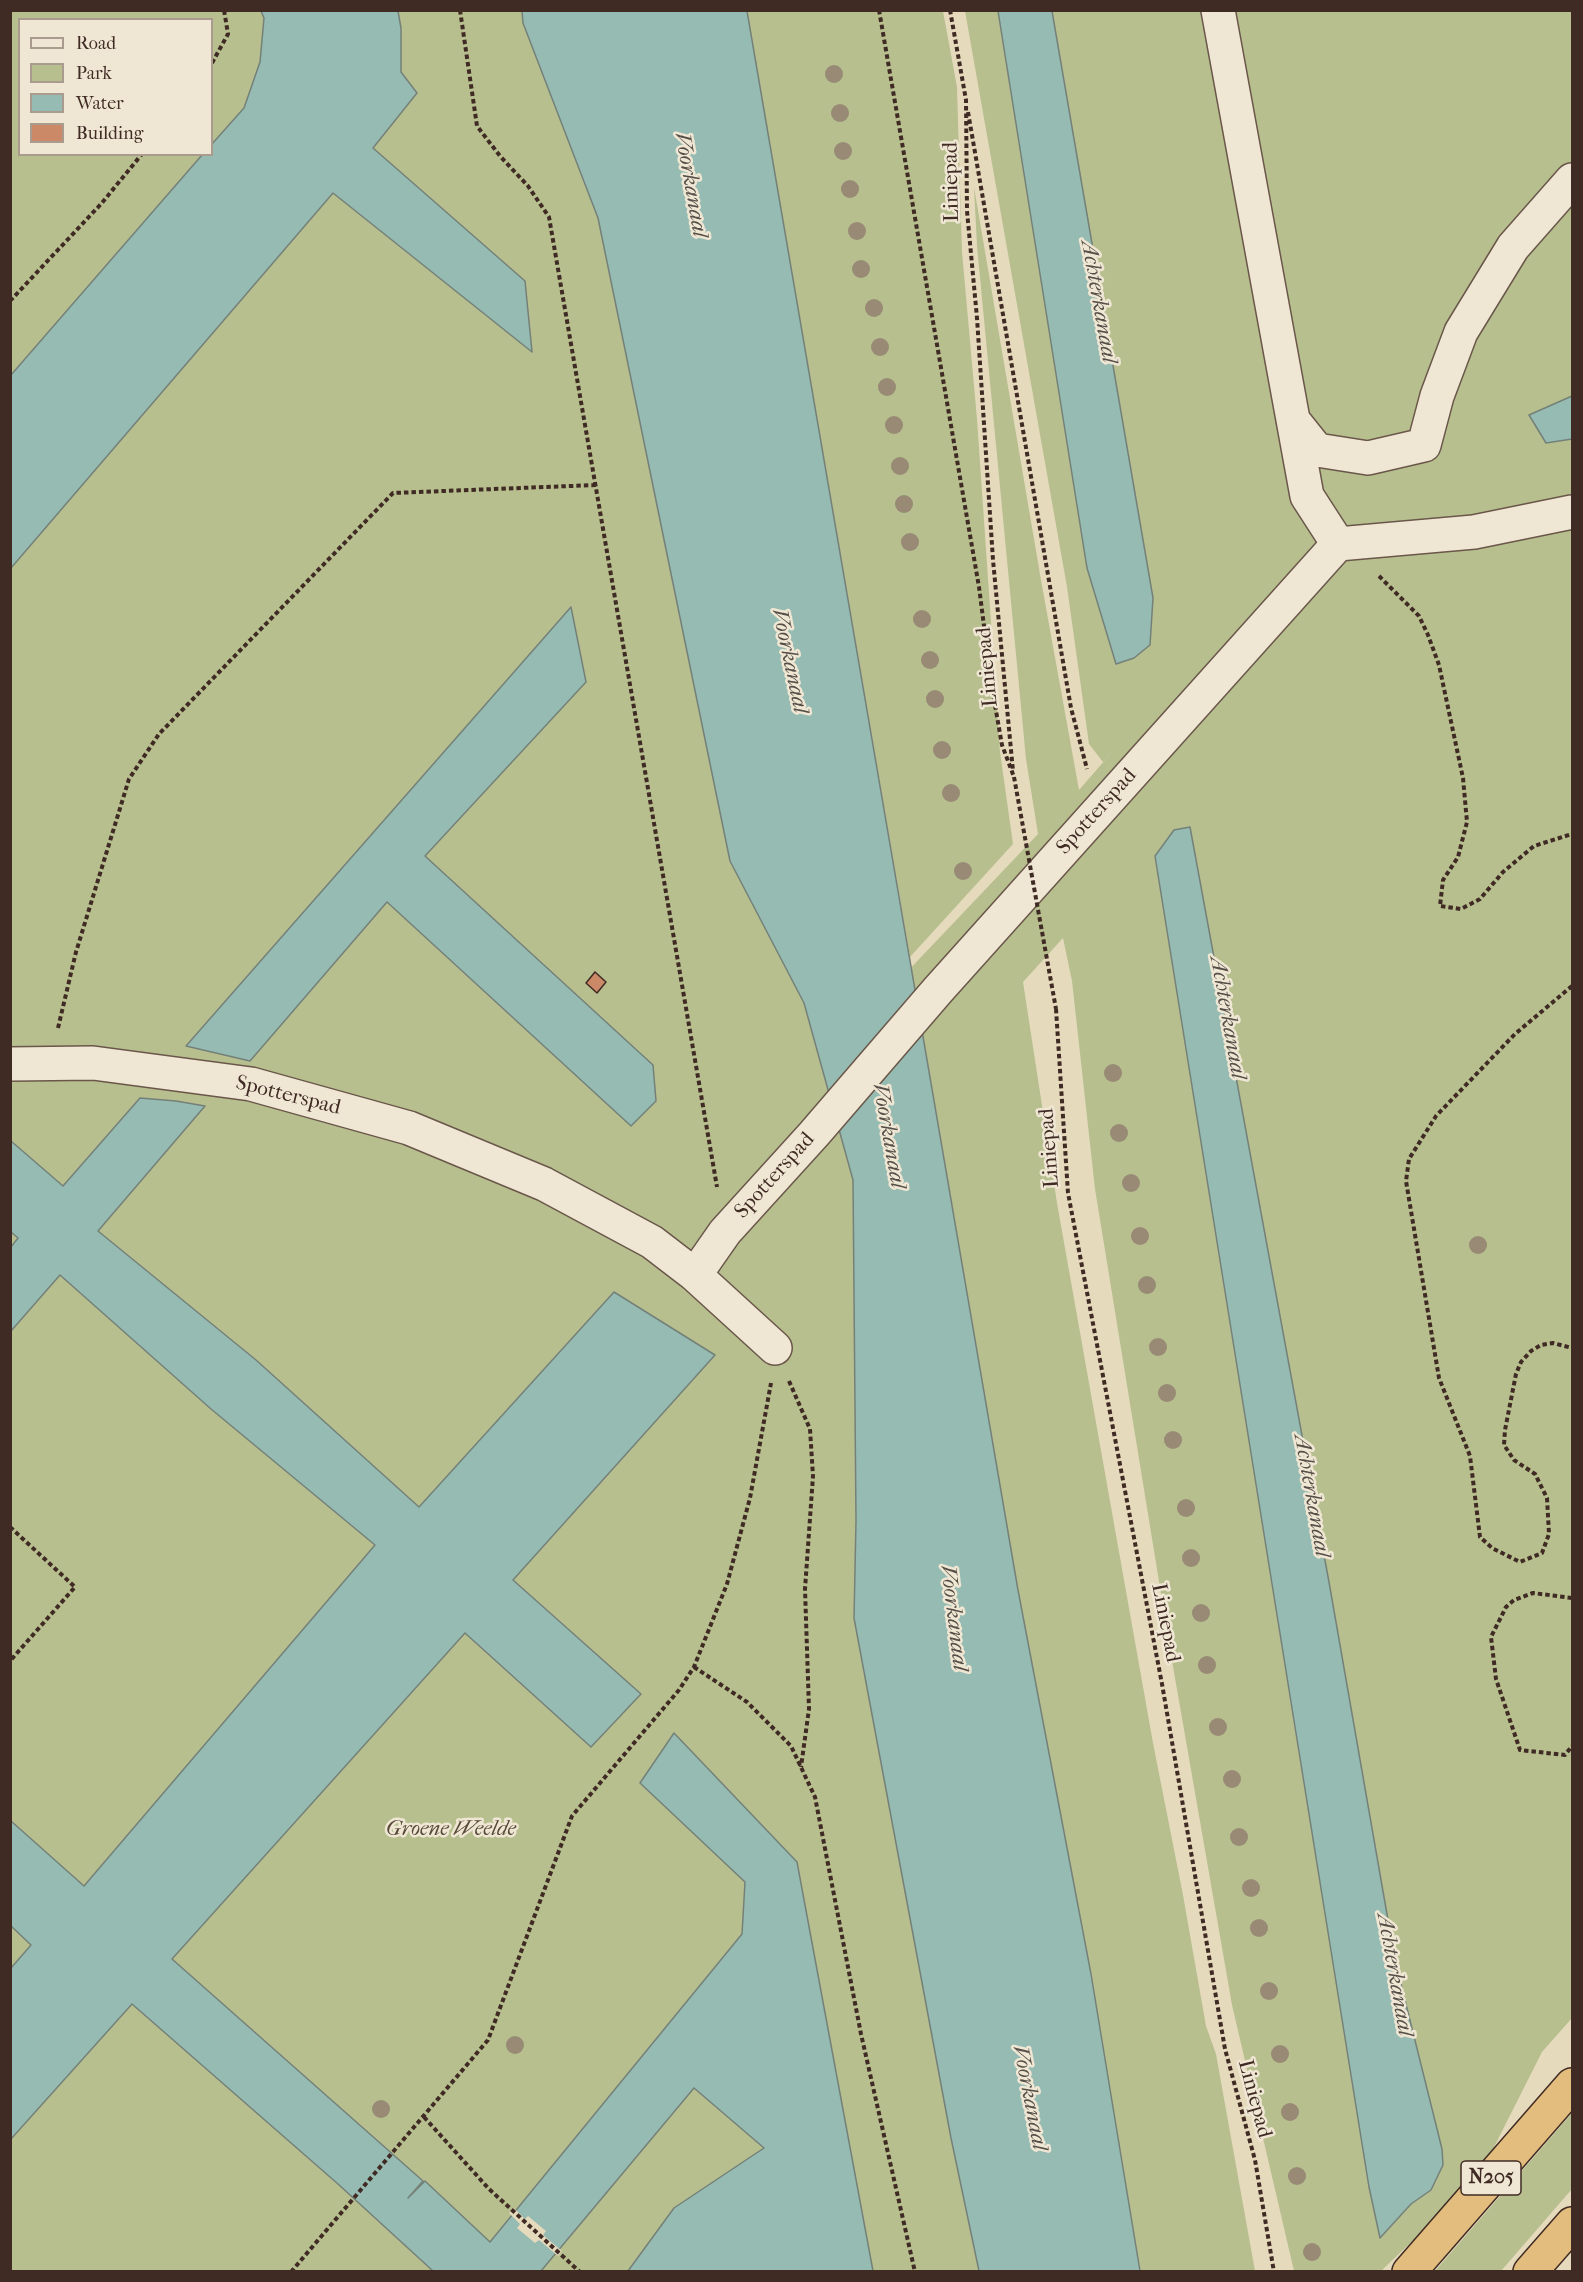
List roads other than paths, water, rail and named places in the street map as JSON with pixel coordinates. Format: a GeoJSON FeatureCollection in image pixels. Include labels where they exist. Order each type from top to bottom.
{"type":"FeatureCollection","features":[{"type":"Feature","properties":{"kind":"highway","name":"N205"},"geometry":{"type":"LineString","coordinates":[[1409,2271],[1572,2085]]}},
{"type":"Feature","properties":{"kind":"highway"},"geometry":{"type":"LineString","coordinates":[[1530,2271],[1572,2224]]}},
{"type":"Feature","properties":{"kind":"street"},"geometry":{"type":"LineString","coordinates":[[1218,10],[1306,496],[1343,543],[1474,532],[1572,512]]}},
{"type":"Feature","properties":{"kind":"street"},"geometry":{"type":"LineString","coordinates":[[1293,420],[1317,450],[1368,458],[1424,445],[1437,396],[1461,332],[1513,247],[1572,180]]}},
{"type":"Feature","properties":{"kind":"street","name":"Spotterspad"},"geometry":{"type":"LineString","coordinates":[[10,1064],[93,1063],[251,1083],[410,1128],[544,1184],[652,1242],[695,1275],[725,1232],[814,1134],[938,990],[1343,543]]}},
{"type":"Feature","properties":{"kind":"street"},"geometry":{"type":"LineString","coordinates":[[695,1275],[775,1348]]}},
{"type":"Feature","properties":{"kind":"water"},"geometry":{"type":"Polygon","coordinates":[[[261,11],[398,11],[401,28],[401,72],[417,93],[373,148],[525,281],[532,352],[333,193],[11,568],[11,375],[201,156],[213,156],[213,143],[244,108],[260,62],[264,18],[261,11]]]}},
{"type":"Feature","properties":{"kind":"water","name":"Voorkanaal"},"geometry":{"type":"Polygon","coordinates":[[[522,11],[747,11],[1018,1590],[1091,1974],[1140,2271],[979,2271],[951,2138],[854,1618],[856,1521],[853,1180],[804,1003],[730,861],[598,218],[523,23],[522,11]]]}},
{"type":"Feature","properties":{"kind":"water","name":"Achterkanaal"},"geometry":{"type":"Polygon","coordinates":[[[998,11],[1052,11],[1153,598],[1150,645],[1134,658],[1116,664],[1087,568],[998,11]]]}},
{"type":"Feature","properties":{"kind":"water"},"geometry":{"type":"Polygon","coordinates":[[[1572,396],[1572,439],[1546,443],[1529,415],[1572,396]]]}},
{"type":"Feature","properties":{"kind":"water"},"geometry":{"type":"Polygon","coordinates":[[[571,607],[586,682],[425,856],[653,1065],[656,1101],[631,1126],[387,902],[250,1061],[186,1046],[571,607]]]}},
{"type":"Feature","properties":{"kind":"water","name":"Achterkanaal"},"geometry":{"type":"Polygon","coordinates":[[[1190,827],[1329,1582],[1395,1960],[1442,2149],[1443,2165],[1431,2190],[1411,2204],[1380,2238],[1369,2187],[1155,856],[1174,830],[1190,827]]]}},
{"type":"Feature","properties":{"kind":"water"},"geometry":{"type":"Polygon","coordinates":[[[140,1098],[205,1106],[98,1231],[256,1360],[419,1507],[614,1292],[715,1355],[513,1580],[641,1694],[591,1747],[465,1633],[172,1959],[423,2181],[408,2198],[425,2181],[490,2242],[742,1934],[745,1882],[640,1783],[674,1733],[797,1862],[873,2271],[628,2271],[674,2208],[764,2148],[694,2088],[541,2271],[433,2271],[338,2184],[132,2004],[11,2139],[11,1968],[31,1945],[11,1926],[11,1821],[84,1886],[375,1545],[211,1409],[60,1275],[11,1331],[11,1247],[18,1238],[11,1232],[11,1141],[63,1186],[140,1098]]]}},
{"type":"Feature","properties":{"kind":"park label","name":"Groene Weelde"},"geometry":{"type":"Point","coordinates":[451,1830]}}]}
